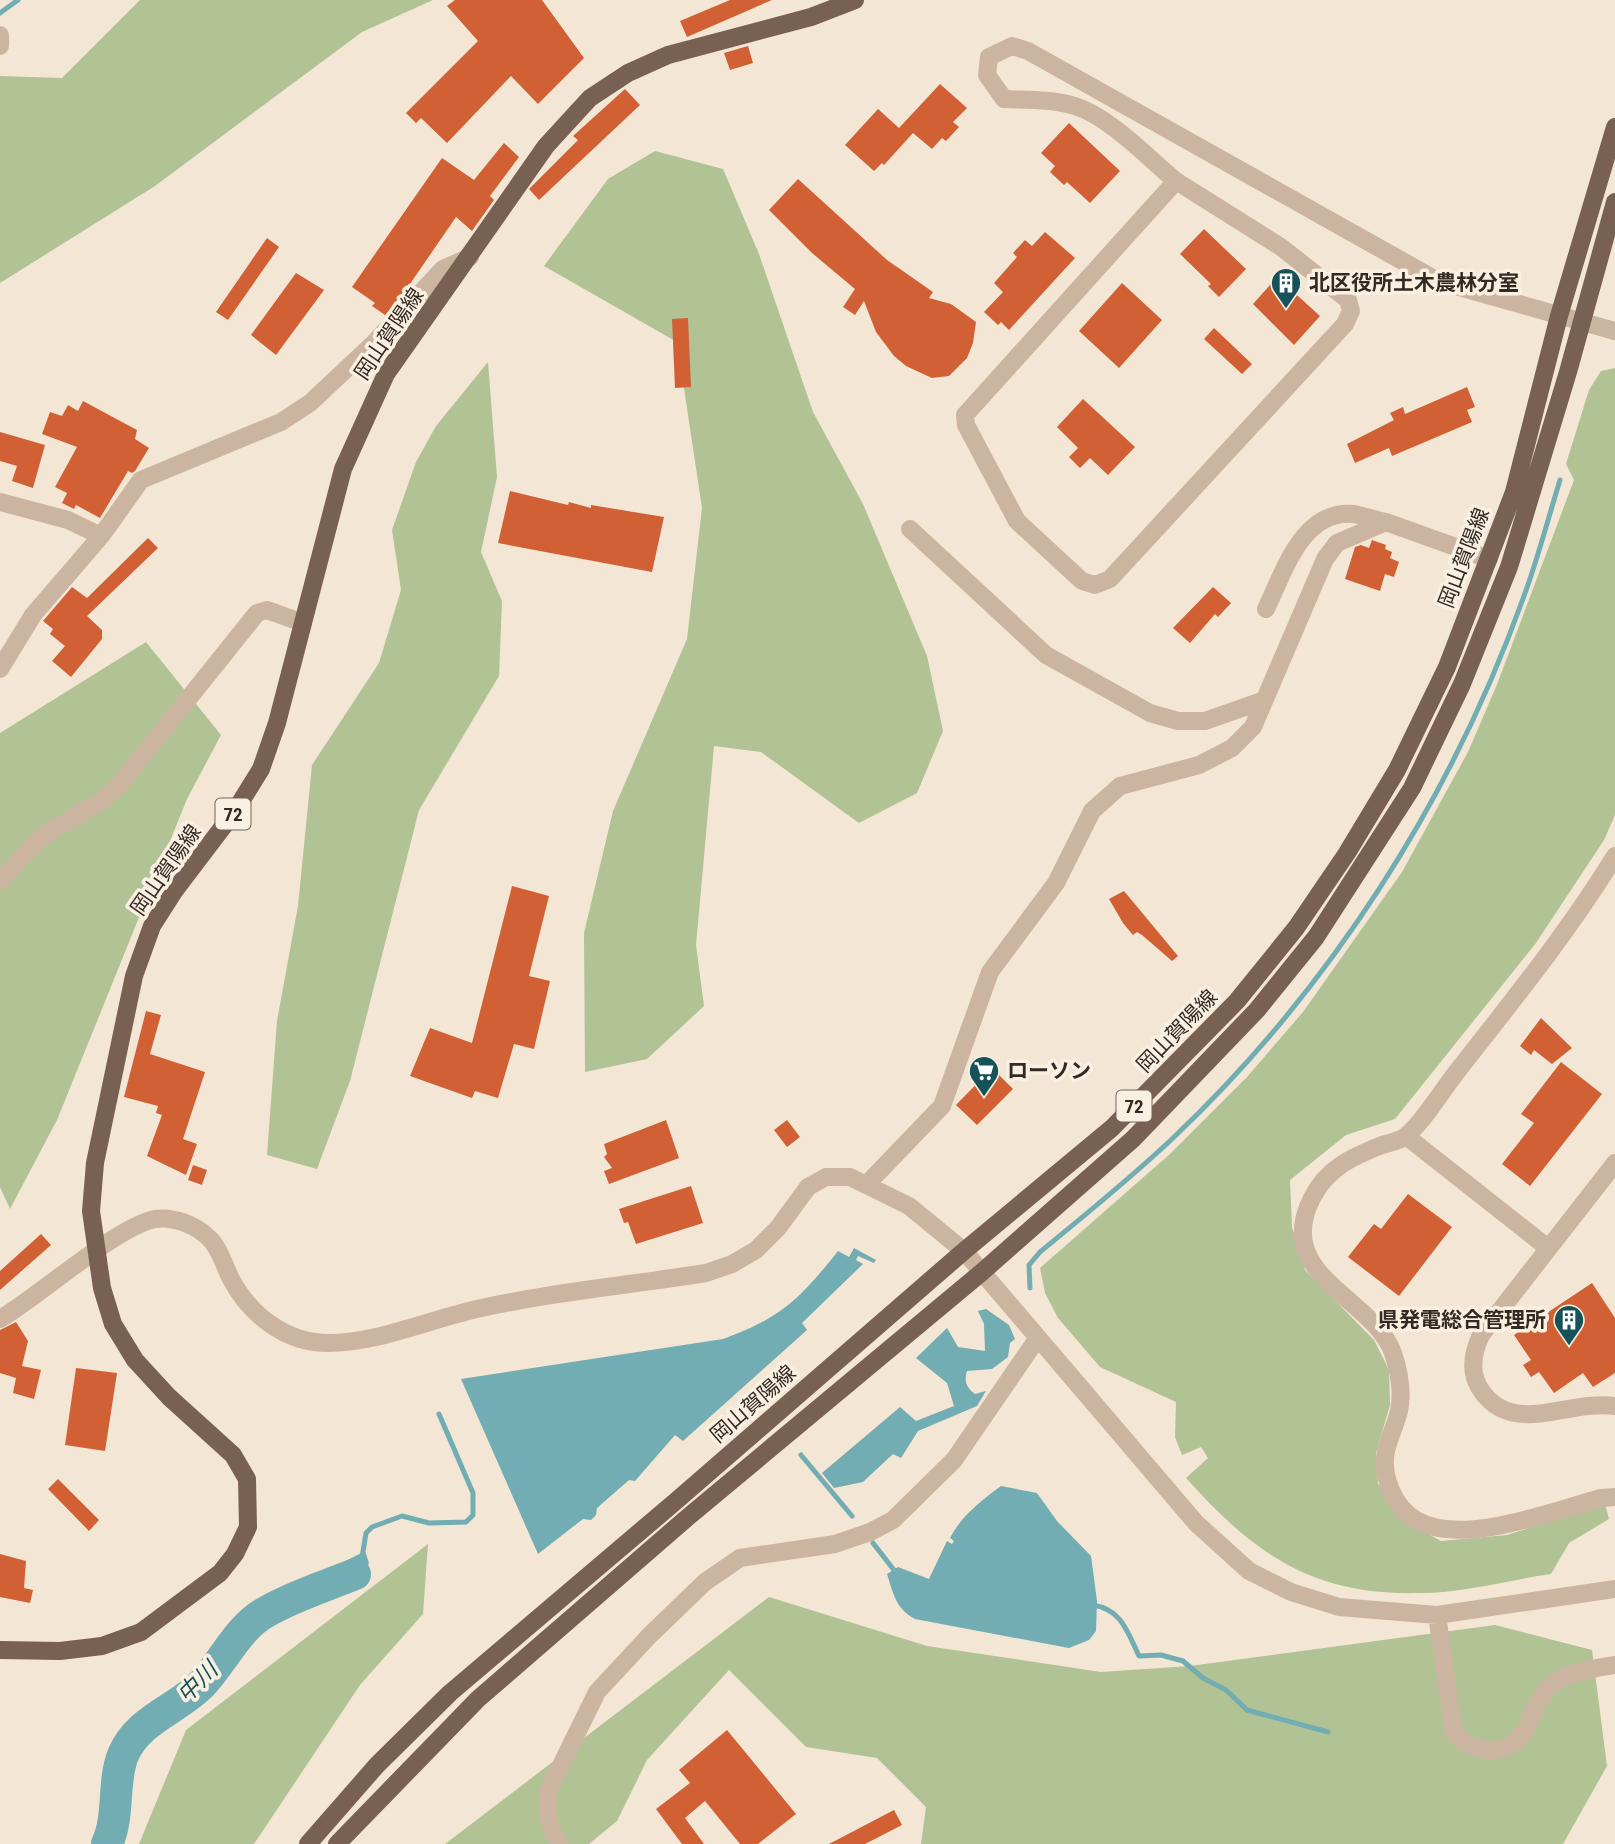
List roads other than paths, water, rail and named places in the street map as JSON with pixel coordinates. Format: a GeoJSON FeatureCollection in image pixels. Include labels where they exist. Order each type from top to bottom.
{"type":"FeatureCollection","features":[{"type":"Feature","properties":{"kind":"main road","name":"岡山賀陽線"},"geometry":{"type":"LineString","coordinates":[[0,1650],[60,1651],[102,1646],[141,1632],[220,1573],[235,1554],[248,1527],[247,1479],[233,1455],[169,1397],[135,1360],[113,1324],[96,1253],[92,1211],[95,1163],[134,976],[152,926],[175,890],[235,811],[261,769],[277,723],[343,469],[386,374],[546,146],[590,98],[628,72],[668,55],[811,17],[855,0]]}},
{"type":"Feature","properties":{"kind":"main road","name":"岡山賀陽線"},"geometry":{"type":"LineString","coordinates":[[308,1844],[377,1765],[450,1693],[964,1251],[1112,1128],[1237,1001],[1296,928],[1347,853],[1397,770],[1447,667],[1514,492],[1559,316],[1615,127]]}},
{"type":"Feature","properties":{"kind":"main road","name":"岡山賀陽線"},"geometry":{"type":"LineString","coordinates":[[337,1844],[478,1699],[688,1517],[982,1272],[1133,1139],[1206,1066],[1316,937],[1412,788],[1467,672],[1509,567],[1615,202]]}},
{"type":"Feature","properties":{"kind":"street"},"geometry":{"type":"LineString","coordinates":[[0,35],[0,46]]}},
{"type":"Feature","properties":{"kind":"street"},"geometry":{"type":"LineString","coordinates":[[1176,181],[965,415],[966,425],[1017,521],[1082,581],[1095,585],[1110,579],[1345,324],[1351,312],[1348,300],[1281,247],[1176,181],[1097,116],[1077,106],[1054,101],[1004,99],[987,75],[989,57],[1012,46],[1028,51],[1438,281],[1615,331]]}},
{"type":"Feature","properties":{"kind":"street"},"geometry":{"type":"LineString","coordinates":[[0,669],[33,615],[101,536],[141,480],[281,422],[310,403],[373,343],[443,269],[470,257]]}},
{"type":"Feature","properties":{"kind":"street"},"geometry":{"type":"LineString","coordinates":[[0,502],[68,520],[101,536]]}},
{"type":"Feature","properties":{"kind":"street"},"geometry":{"type":"LineString","coordinates":[[1266,609],[1304,533],[1331,518],[1352,514],[1386,522],[1489,559]]}},
{"type":"Feature","properties":{"kind":"street"},"geometry":{"type":"LineString","coordinates":[[869,1183],[942,1106],[990,972],[1056,883],[1092,811],[1120,786],[1199,765],[1232,748],[1253,727],[1325,559],[1337,543],[1386,522]]}},
{"type":"Feature","properties":{"kind":"street"},"geometry":{"type":"LineString","coordinates":[[910,529],[1046,655],[1150,713],[1178,721],[1205,721],[1262,701]]}},
{"type":"Feature","properties":{"kind":"street"},"geometry":{"type":"LineString","coordinates":[[0,881],[41,837],[101,801],[120,784],[257,613],[267,610],[303,623]]}},
{"type":"Feature","properties":{"kind":"street"},"geometry":{"type":"LineString","coordinates":[[1615,856],[1552,950],[1406,1136],[1354,1157],[1328,1173],[1309,1204],[1304,1227],[1311,1262],[1320,1277],[1381,1332],[1391,1350],[1401,1389],[1399,1410],[1385,1452],[1385,1469],[1395,1499],[1416,1520],[1457,1530],[1482,1528],[1601,1498],[1615,1497]]}},
{"type":"Feature","properties":{"kind":"street"},"geometry":{"type":"LineString","coordinates":[[1406,1136],[1548,1248]]}},
{"type":"Feature","properties":{"kind":"street"},"geometry":{"type":"LineString","coordinates":[[1615,1163],[1481,1335],[1473,1358],[1476,1383],[1492,1404],[1513,1414],[1536,1414],[1591,1405],[1615,1406]]}},
{"type":"Feature","properties":{"kind":"street"},"geometry":{"type":"LineString","coordinates":[[0,1319],[138,1226],[156,1219],[178,1221],[211,1239],[240,1293],[265,1321],[293,1337],[336,1342],[356,1340],[479,1308],[706,1273],[732,1264],[756,1250],[778,1228],[808,1187],[826,1177],[850,1177],[869,1183],[909,1206],[964,1251],[1196,1523],[1250,1571],[1291,1592],[1339,1607],[1437,1615],[1615,1589]]}},
{"type":"Feature","properties":{"kind":"street"},"geometry":{"type":"LineString","coordinates":[[559,1844],[548,1819],[548,1792],[597,1692],[649,1636],[705,1582],[740,1558],[835,1544],[870,1532],[893,1520],[954,1460],[1037,1339]]}},
{"type":"Feature","properties":{"kind":"street"},"geometry":{"type":"LineString","coordinates":[[1437,1615],[1454,1734],[1466,1746],[1486,1752],[1507,1747],[1525,1731],[1537,1700],[1558,1680],[1615,1665]]}},
{"type":"Feature","properties":{"kind":"water"},"geometry":{"type":"Polygon","coordinates":[[[854,1248],[876,1260],[874,1263],[858,1256],[856,1260],[863,1264],[802,1323],[807,1330],[683,1441],[675,1435],[635,1481],[629,1480],[597,1508],[596,1515],[591,1520],[583,1519],[538,1554],[461,1379],[723,1339],[775,1315],[812,1282],[838,1251],[849,1257],[854,1248]]]}},
{"type":"Feature","properties":{"kind":"water"},"geometry":{"type":"Polygon","coordinates":[[[986,1309],[1009,1325],[1015,1339],[1010,1343],[1008,1357],[992,1369],[967,1371],[967,1384],[972,1391],[975,1394],[986,1391],[977,1406],[918,1431],[901,1458],[893,1454],[863,1482],[834,1488],[822,1473],[900,1407],[916,1421],[954,1406],[947,1383],[916,1358],[947,1328],[958,1347],[985,1351],[984,1324],[978,1311],[986,1309]]]}},
{"type":"Feature","properties":{"kind":"water"},"geometry":{"type":"Polygon","coordinates":[[[1001,1486],[1037,1493],[1057,1521],[1091,1556],[1097,1601],[1096,1631],[1089,1640],[1069,1648],[915,1619],[903,1610],[896,1600],[887,1574],[898,1567],[929,1579],[947,1541],[952,1544],[954,1541],[950,1538],[960,1522],[1001,1486]]]}},
{"type":"Feature","properties":{"kind":"water"},"geometry":{"type":"Polygon","coordinates":[[[365,1551],[369,1563],[355,1588],[344,1562],[365,1551]]]}},
{"type":"Feature","properties":{"kind":"waterway"},"geometry":{"type":"LineString","coordinates":[[0,13],[18,0]]}},
{"type":"Feature","properties":{"kind":"waterway"},"geometry":{"type":"LineString","coordinates":[[1030,1288],[1029,1265],[1040,1252],[1157,1153],[1230,1080],[1284,1019],[1334,955],[1380,888],[1422,818],[1460,746],[1494,672],[1529,582],[1560,480]]}},
{"type":"Feature","properties":{"kind":"waterway"},"geometry":{"type":"LineString","coordinates":[[362,1558],[366,1533],[372,1527],[402,1516],[429,1523],[466,1522],[473,1515],[473,1493],[439,1414]]}},
{"type":"Feature","properties":{"kind":"waterway"},"geometry":{"type":"LineString","coordinates":[[801,1455],[852,1516]]}},
{"type":"Feature","properties":{"kind":"waterway"},"geometry":{"type":"LineString","coordinates":[[873,1543],[897,1574]]}},
{"type":"Feature","properties":{"kind":"waterway","name":"中川"},"geometry":{"type":"LineString","coordinates":[[107,1844],[123,1755],[138,1732],[202,1684],[239,1636],[256,1619],[287,1601],[355,1574]]}},
{"type":"Feature","properties":{"kind":"waterway"},"geometry":{"type":"LineString","coordinates":[[1093,1605],[1117,1617],[1127,1630],[1139,1656],[1161,1655],[1183,1661],[1203,1678],[1226,1690],[1247,1710],[1328,1732]]}},
{"type":"Feature","properties":{"kind":"place","name":"北区役所土木農林分室"},"geometry":{"type":"Point","coordinates":[1286,310]}},
{"type":"Feature","properties":{"kind":"place","name":"ローソン"},"geometry":{"type":"Point","coordinates":[984,1098]}},
{"type":"Feature","properties":{"kind":"place","name":"県発電総合管理所"},"geometry":{"type":"Point","coordinates":[1569,1347]}}]}
